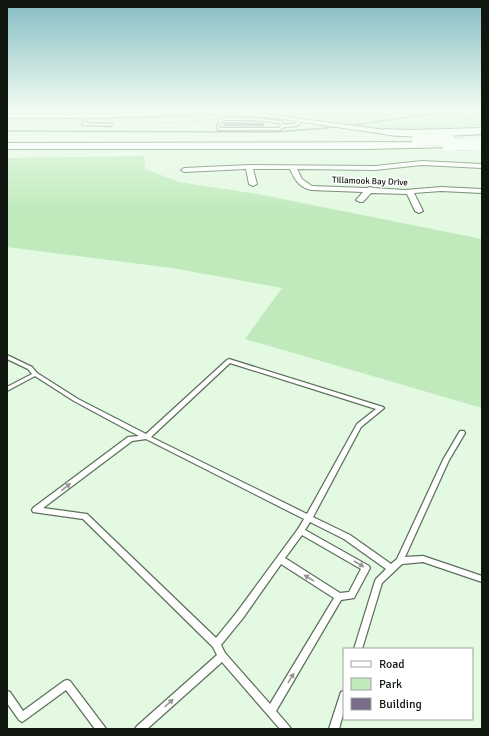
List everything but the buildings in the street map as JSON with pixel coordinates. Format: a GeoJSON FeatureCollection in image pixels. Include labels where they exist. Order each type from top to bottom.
{"type":"FeatureCollection","features":[{"type":"Feature","properties":{"kind":"highway"},"geometry":{"type":"LineString","coordinates":[[7,146],[374,146],[405,144]]}},
{"type":"Feature","properties":{"kind":"street"},"geometry":{"type":"LineString","coordinates":[[184,170],[214,172],[249,167],[375,168],[422,164],[482,166]]}},
{"type":"Feature","properties":{"kind":"street"},"geometry":{"type":"LineString","coordinates":[[249,167],[253,184]]}},
{"type":"Feature","properties":{"kind":"street","name":"Tillamook Bay Drive"},"geometry":{"type":"LineString","coordinates":[[293,168],[298,180],[308,187],[388,191],[441,189],[482,191]]}},
{"type":"Feature","properties":{"kind":"street"},"geometry":{"type":"LineString","coordinates":[[360,200],[370,189]]}},
{"type":"Feature","properties":{"kind":"street"},"geometry":{"type":"LineString","coordinates":[[409,191],[419,211]]}},
{"type":"Feature","properties":{"kind":"lane"},"geometry":{"type":"LineString","coordinates":[[7,357],[30,368],[34,374],[76,400],[347,537],[392,569]]}},
{"type":"Feature","properties":{"kind":"lane"},"geometry":{"type":"LineString","coordinates":[[216,644],[240,615],[301,530],[359,426],[381,408],[229,361],[147,437],[130,439],[35,510],[85,516],[216,644],[222,656],[286,729]]}},
{"type":"Feature","properties":{"kind":"lane"},"geometry":{"type":"LineString","coordinates":[[7,389],[34,374]]}},
{"type":"Feature","properties":{"kind":"lane"},"geometry":{"type":"LineString","coordinates":[[358,648],[379,581],[400,561],[446,460],[462,433]]}},
{"type":"Feature","properties":{"kind":"lane"},"geometry":{"type":"LineString","coordinates":[[280,559],[339,597],[351,595],[366,568],[301,530]]}},
{"type":"Feature","properties":{"kind":"lane"},"geometry":{"type":"LineString","coordinates":[[400,561],[423,559],[482,579]]}},
{"type":"Feature","properties":{"kind":"lane"},"geometry":{"type":"LineString","coordinates":[[271,711],[339,597]]}},
{"type":"Feature","properties":{"kind":"lane"},"geometry":{"type":"LineString","coordinates":[[140,729],[222,656]]}},
{"type":"Feature","properties":{"kind":"lane"},"geometry":{"type":"LineString","coordinates":[[7,695],[22,717],[67,684],[101,729]]}},
{"type":"Feature","properties":{"kind":"lane"},"geometry":{"type":"LineString","coordinates":[[334,729],[343,698]]}},
{"type":"Feature","properties":{"kind":"green space"},"geometry":{"type":"Polygon","coordinates":[[[144,156],[145,169],[179,182],[258,194],[482,239],[482,408],[245,339],[282,288],[172,268],[7,247],[7,158],[144,156]]]}}]}
